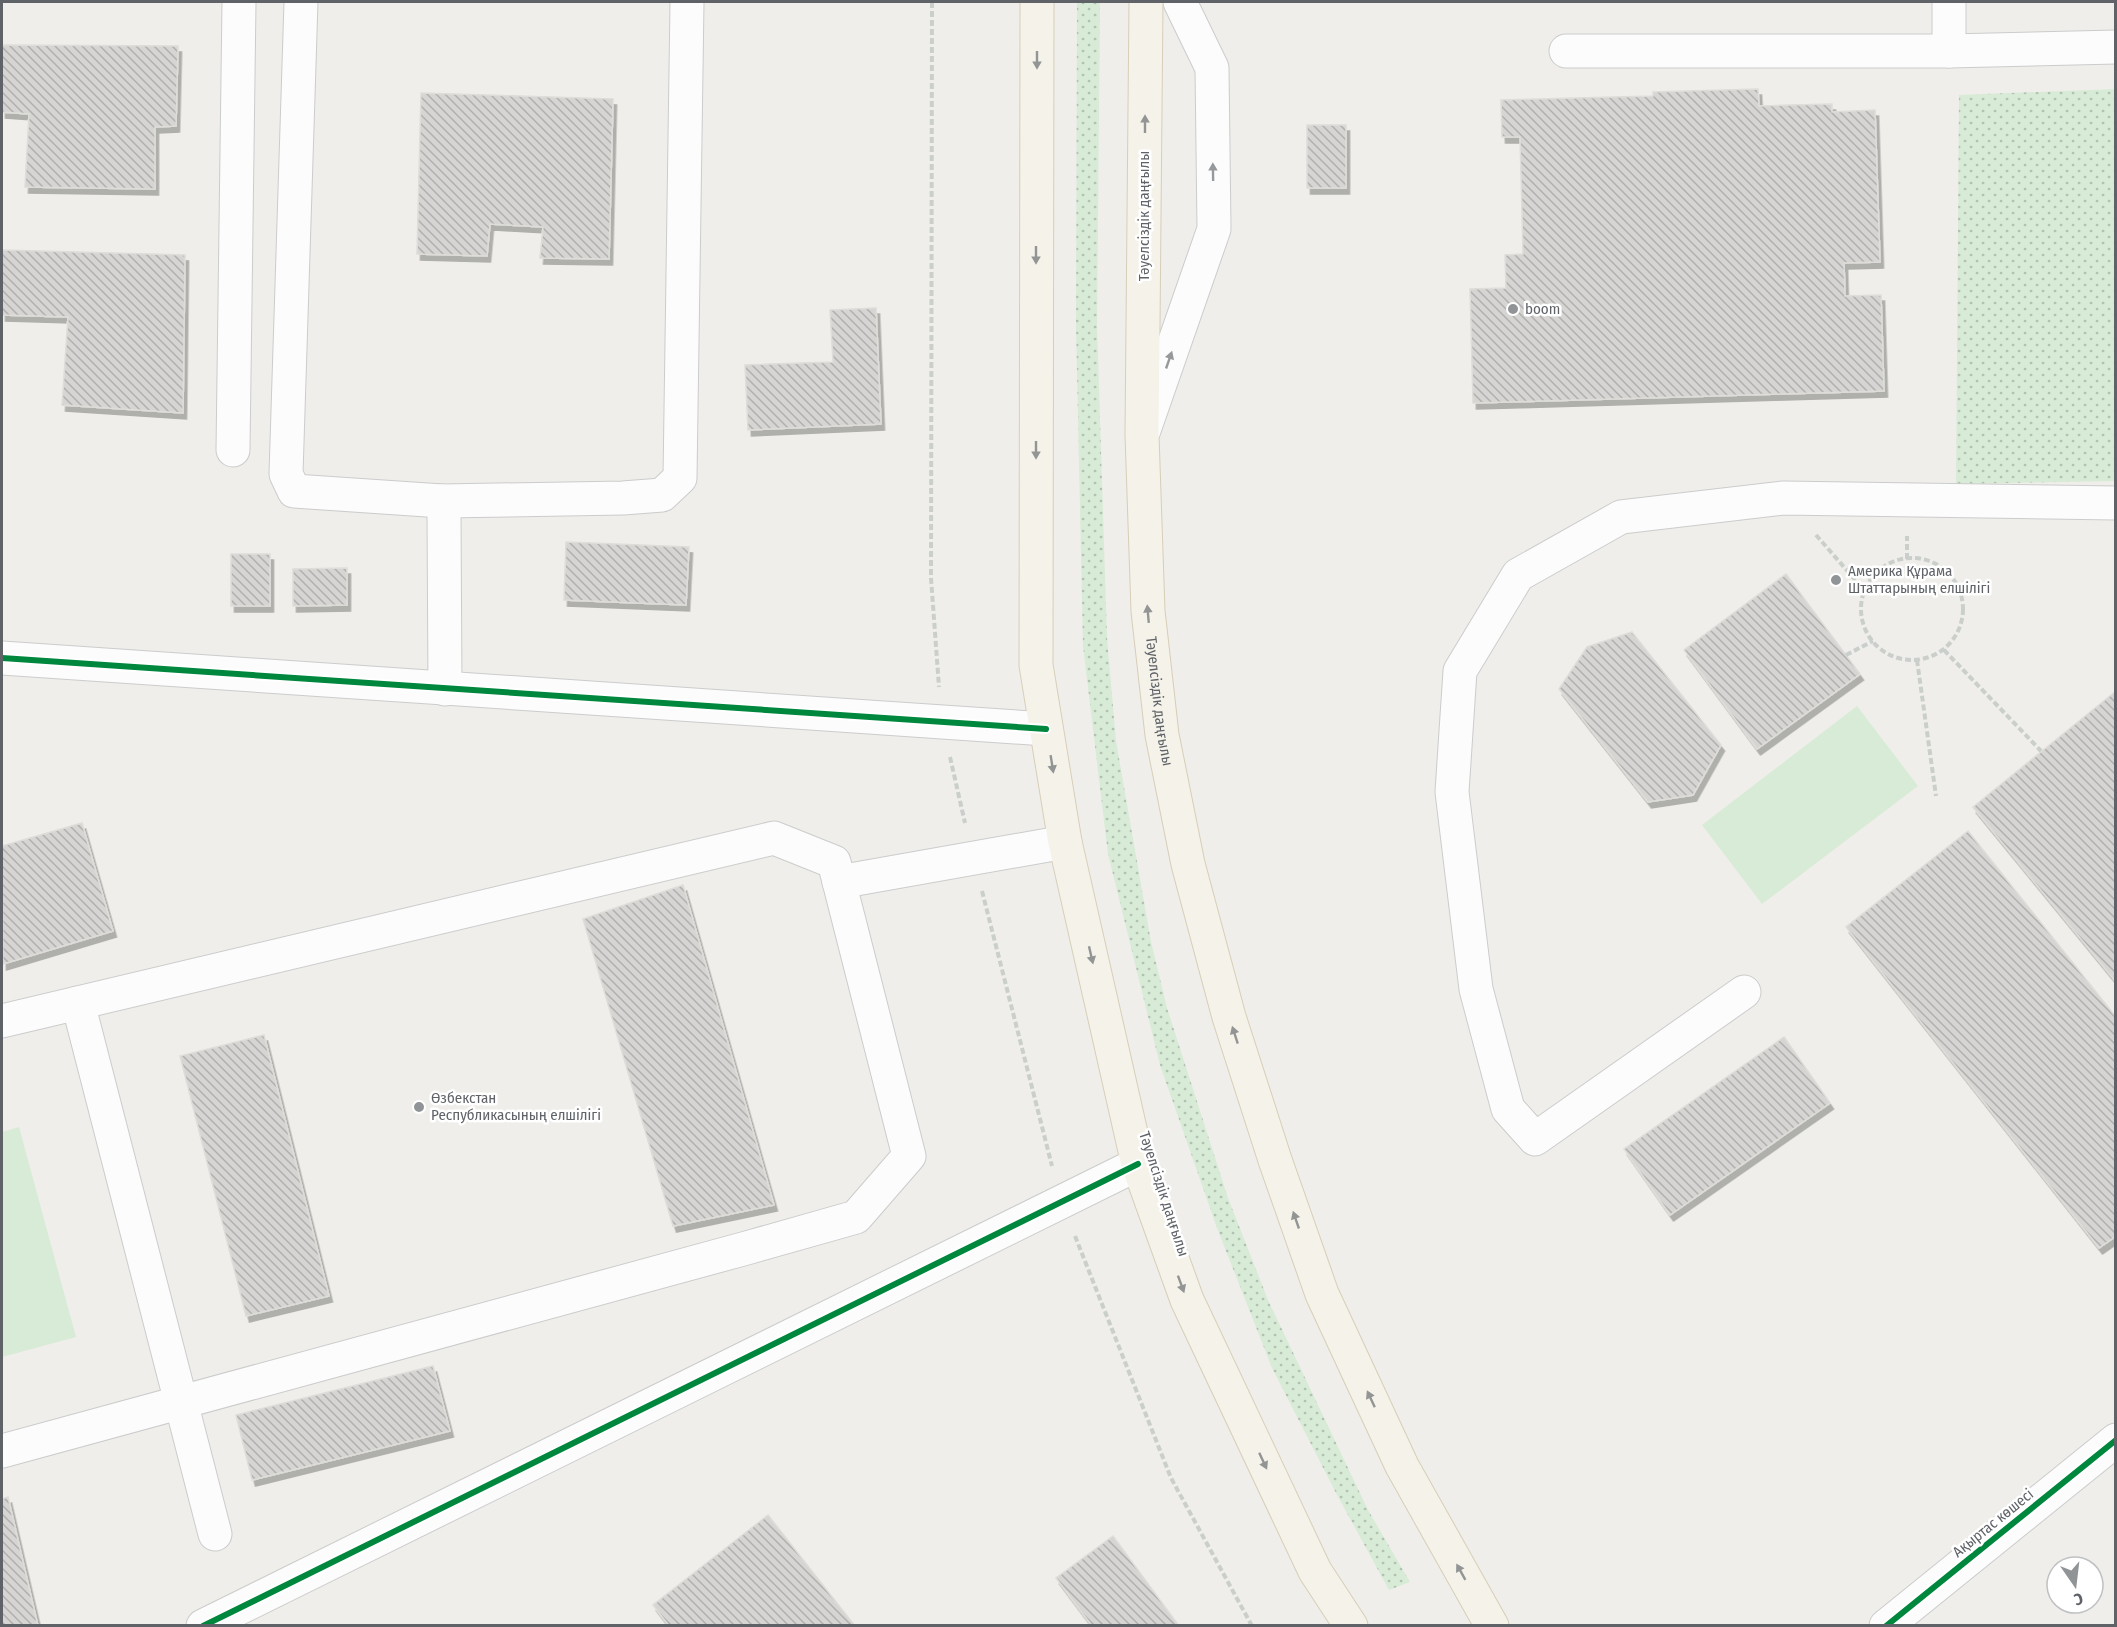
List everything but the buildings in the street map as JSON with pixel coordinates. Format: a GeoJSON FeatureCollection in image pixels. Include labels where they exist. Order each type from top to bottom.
{"type":"FeatureCollection","features":[{"type":"Feature","properties":{"kind":"main road","name":"Тәуелсіздік даңғылы"},"geometry":{"type":"LineString","coordinates":[[1037,2],[1035,665],[1065,842],[1138,1164],[1186,1300],[1315,1571],[1351,1626]]}},
{"type":"Feature","properties":{"kind":"main road","name":"Тәуелсіздік даңғылы"},"geometry":{"type":"LineString","coordinates":[[1146,2],[1142,435],[1148,611],[1162,735],[1188,864],[1229,1017],[1275,1160],[1322,1294],[1402,1466],[1490,1625]]}},
{"type":"Feature","properties":{"kind":"street"},"geometry":{"type":"LineString","coordinates":[[233,450],[238,2]]}},
{"type":"Feature","properties":{"kind":"street"},"geometry":{"type":"LineString","coordinates":[[301,2],[286,474],[294,491],[442,501],[623,498],[663,495],[680,478],[687,2]]}},
{"type":"Feature","properties":{"kind":"street"},"geometry":{"type":"LineString","coordinates":[[1142,435],[1214,230],[1212,68],[1180,2]]}},
{"type":"Feature","properties":{"kind":"street"},"geometry":{"type":"LineString","coordinates":[[1949,2],[1949,51]]}},
{"type":"Feature","properties":{"kind":"street"},"geometry":{"type":"LineString","coordinates":[[1566,51],[1949,51],[2115,47]]}},
{"type":"Feature","properties":{"kind":"street"},"geometry":{"type":"LineString","coordinates":[[1743,992],[1535,1139],[1508,1108],[1476,989],[1452,792],[1460,671],[1518,575],[1621,517],[1783,498],[2115,502]]}},
{"type":"Feature","properties":{"kind":"street"},"geometry":{"type":"LineString","coordinates":[[442,501],[444,512],[445,689]]}},
{"type":"Feature","properties":{"kind":"street"},"geometry":{"type":"LineString","coordinates":[[2,658],[1046,729]]}},
{"type":"Feature","properties":{"kind":"street"},"geometry":{"type":"LineString","coordinates":[[2,1021],[774,838],[834,862],[909,1156],[856,1216],[2,1451]]}},
{"type":"Feature","properties":{"kind":"street"},"geometry":{"type":"LineString","coordinates":[[839,882],[1065,842]]}},
{"type":"Feature","properties":{"kind":"street"},"geometry":{"type":"LineString","coordinates":[[78,1003],[215,1534]]}},
{"type":"Feature","properties":{"kind":"street"},"geometry":{"type":"LineString","coordinates":[[203,1626],[1138,1164]]}},
{"type":"Feature","properties":{"kind":"street","name":"Ақыртас көшесі"},"geometry":{"type":"LineString","coordinates":[[1886,1626],[2115,1440]]}},
{"type":"Feature","properties":{"kind":"path"},"geometry":{"type":"LineString","coordinates":[[1783,498],[1865,591]]}},
{"type":"Feature","properties":{"kind":"path"},"geometry":{"type":"LineString","coordinates":[[1922,558],[1948,571],[1962,597],[1961,626],[1944,650],[1917,660],[1888,655],[1867,635],[1860,607],[1865,591],[1870,579],[1893,561],[1922,558]]}},
{"type":"Feature","properties":{"kind":"path"},"geometry":{"type":"LineString","coordinates":[[1846,655],[1873,641]]}},
{"type":"Feature","properties":{"kind":"path"},"geometry":{"type":"LineString","coordinates":[[1944,650],[2041,751]]}},
{"type":"Feature","properties":{"kind":"path"},"geometry":{"type":"LineString","coordinates":[[1917,660],[1936,796]]}},
{"type":"Feature","properties":{"kind":"green space"},"geometry":{"type":"Polygon","coordinates":[[[1077,2],[1100,2],[1097,325],[1107,638],[1116,741],[1151,942],[1167,1008],[1228,1198],[1268,1300],[1368,1510],[1410,1582],[1389,1590],[1272,1368],[1217,1228],[1160,1065],[1108,854],[1083,646],[1076,326],[1077,2]]]}},
{"type":"Feature","properties":{"kind":"green space"},"geometry":{"type":"Polygon","coordinates":[[[2115,89],[2115,481],[1956,484],[1959,95],[2115,89]]]}},
{"type":"Feature","properties":{"kind":"green space"},"geometry":{"type":"Polygon","coordinates":[[[1857,706],[1918,786],[1762,904],[1702,825],[1857,706]]]}},
{"type":"Feature","properties":{"kind":"green space"},"geometry":{"type":"Polygon","coordinates":[[[19,1127],[76,1337],[2,1357],[2,1132],[19,1127]]]}},
{"type":"Feature","properties":{"kind":"cycle path"},"geometry":{"type":"LineString","coordinates":[[2,658],[1046,729]]}},
{"type":"Feature","properties":{"kind":"cycle path"},"geometry":{"type":"LineString","coordinates":[[203,1626],[1138,1164]]}},
{"type":"Feature","properties":{"kind":"cycle path"},"geometry":{"type":"LineString","coordinates":[[1886,1626],[2116,1440]]}},
{"type":"Feature","properties":{"kind":"place","name":"boom"},"geometry":{"type":"Point","coordinates":[1513,309]}},
{"type":"Feature","properties":{"kind":"place","name":"Америка Құрама Штаттарының елшілігі"},"geometry":{"type":"Point","coordinates":[1836,580]}},
{"type":"Feature","properties":{"kind":"place","name":"Өзбекстан Республикасының елшілігі"},"geometry":{"type":"Point","coordinates":[419,1107]}}]}
